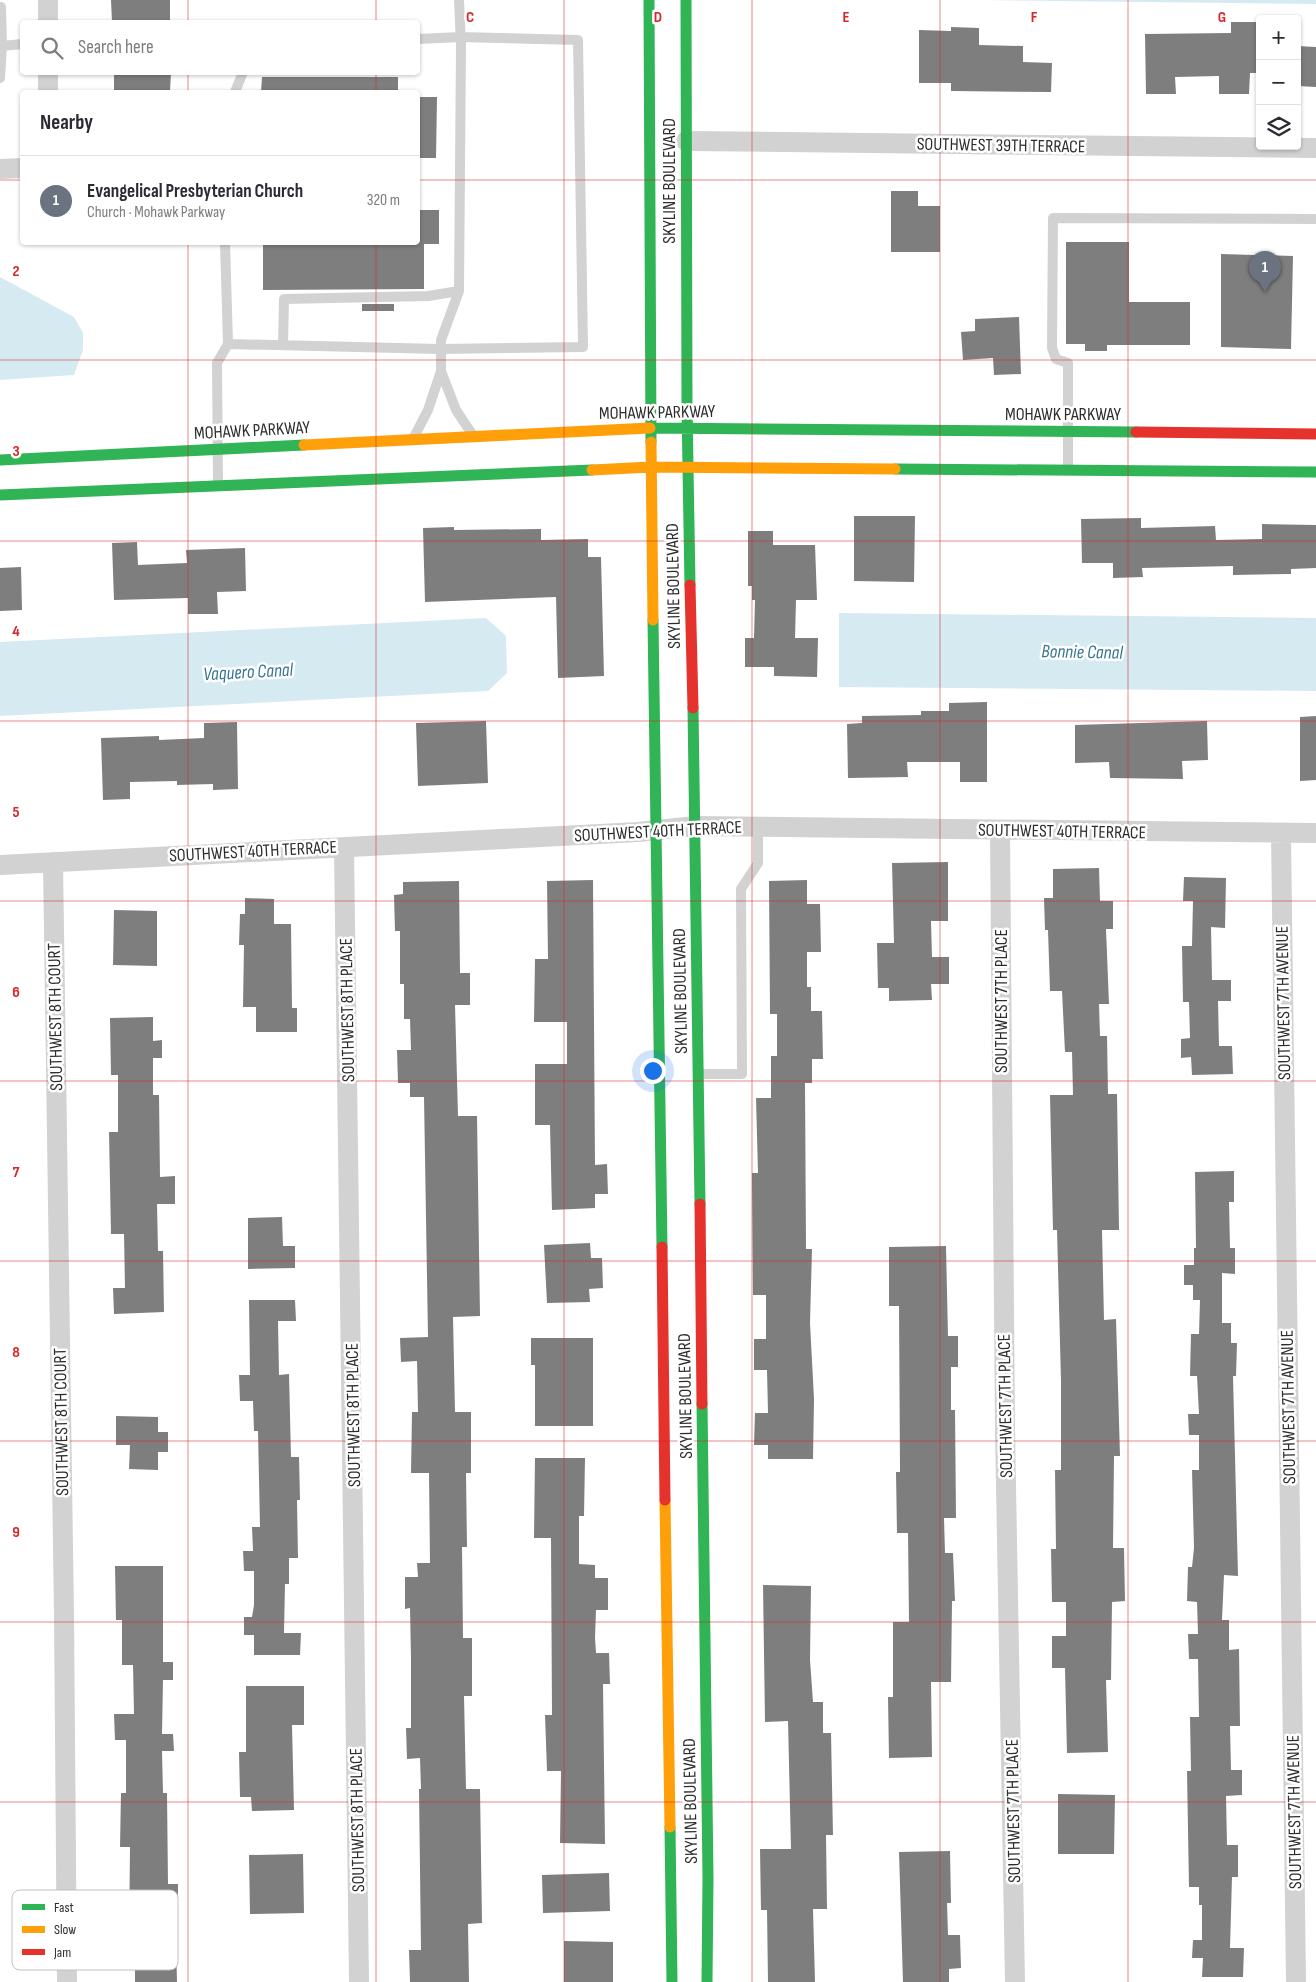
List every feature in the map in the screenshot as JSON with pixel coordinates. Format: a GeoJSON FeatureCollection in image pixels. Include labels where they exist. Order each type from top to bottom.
{"type":"FeatureCollection","features":[{"type":"Feature","properties":{"kind":"street"},"geometry":{"type":"LineString","coordinates":[[48,0],[48,20]]}},
{"type":"Feature","properties":{"kind":"street","name":"SKYLINE BOULEVARD"},"geometry":{"type":"LineString","coordinates":[[649,0],[655,829],[672,1982]]}},
{"type":"Feature","properties":{"kind":"street","name":"SKYLINE BOULEVARD"},"geometry":{"type":"LineString","coordinates":[[686,0],[688,428],[695,826],[708,1878],[707,1982]]}},
{"type":"Feature","properties":{"kind":"street"},"geometry":{"type":"LineString","coordinates":[[48,75],[48,90]]}},
{"type":"Feature","properties":{"kind":"street","name":"SOUTHWEST 39TH TERRACE"},"geometry":{"type":"LineString","coordinates":[[686,141],[1316,148]]}},
{"type":"Feature","properties":{"kind":"street"},"geometry":{"type":"LineString","coordinates":[[0,170],[20,168]]}},
{"type":"Feature","properties":{"kind":"street","name":"MOHAWK PARKWAY"},"geometry":{"type":"LineString","coordinates":[[0,460],[651,428],[1068,430],[1316,434]]}},
{"type":"Feature","properties":{"kind":"street"},"geometry":{"type":"LineString","coordinates":[[0,495],[651,467],[1316,472]]}},
{"type":"Feature","properties":{"kind":"street","name":"SOUTHWEST 40TH TERRACE"},"geometry":{"type":"LineString","coordinates":[[0,864],[638,832],[695,826],[1316,833]]}},
{"type":"Feature","properties":{"kind":"street","name":"SOUTHWEST 7TH PLACE"},"geometry":{"type":"LineString","coordinates":[[1000,830],[1005,1430],[1015,1982]]}},
{"type":"Feature","properties":{"kind":"street","name":"SOUTHWEST 7TH AVENUE"},"geometry":{"type":"LineString","coordinates":[[1281,833],[1296,1982]]}},
{"type":"Feature","properties":{"kind":"street","name":"SOUTHWEST 8TH PLACE"},"geometry":{"type":"LineString","coordinates":[[344,847],[359,1982]]}},
{"type":"Feature","properties":{"kind":"street","name":"SOUTHWEST 8TH COURT"},"geometry":{"type":"LineString","coordinates":[[53,862],[66,1890]]}},
{"type":"Feature","properties":{"kind":"lane"},"geometry":{"type":"LineString","coordinates":[[459,0],[459,291],[440,349],[441,372],[456,410],[474,437]]}},
{"type":"Feature","properties":{"kind":"lane"},"geometry":{"type":"LineString","coordinates":[[0,78],[2,46],[1,7]]}},
{"type":"Feature","properties":{"kind":"lane"},"geometry":{"type":"LineString","coordinates":[[228,344],[440,349],[582,347],[578,40],[460,37],[420,39]]}},
{"type":"Feature","properties":{"kind":"lane"},"geometry":{"type":"LineString","coordinates":[[2,46],[20,44]]}},
{"type":"Feature","properties":{"kind":"lane"},"geometry":{"type":"LineString","coordinates":[[236,90],[242,75]]}},
{"type":"Feature","properties":{"kind":"lane"},"geometry":{"type":"LineString","coordinates":[[1068,470],[1068,363],[1056,359],[1052,348],[1053,218],[1316,219]]}},
{"type":"Feature","properties":{"kind":"lane"},"geometry":{"type":"LineString","coordinates":[[218,485],[217,363],[228,344],[225,245]]}},
{"type":"Feature","properties":{"kind":"lane"},"geometry":{"type":"LineString","coordinates":[[283,345],[284,299],[428,296],[459,291]]}},
{"type":"Feature","properties":{"kind":"lane"},"geometry":{"type":"LineString","coordinates":[[412,440],[428,410],[441,372]]}},
{"type":"Feature","properties":{"kind":"lane"},"geometry":{"type":"LineString","coordinates":[[698,1074],[742,1074],[741,889],[758,863],[758,826]]}},
{"type":"Feature","properties":{"kind":"water"},"geometry":{"type":"Polygon","coordinates":[[[983,0],[1316,0],[1316,4],[983,0]]]}},
{"type":"Feature","properties":{"kind":"water"},"geometry":{"type":"Polygon","coordinates":[[[0,277],[74,317],[83,333],[83,350],[74,375],[0,380],[0,277]]]}},
{"type":"Feature","properties":{"kind":"water","name":"Bonnie Canal"},"geometry":{"type":"Polygon","coordinates":[[[839,613],[1316,618],[1316,691],[839,687],[839,613]]]}},
{"type":"Feature","properties":{"kind":"water","name":"Vaquero Canal"},"geometry":{"type":"Polygon","coordinates":[[[486,618],[506,636],[507,673],[488,691],[0,716],[0,642],[486,618]]]}},
{"type":"Feature","properties":{"kind":"building"},"geometry":{"type":"Polygon","coordinates":[[[111,0],[170,0],[170,20],[112,20],[111,0]]]}},
{"type":"Feature","properties":{"kind":"building"},"geometry":{"type":"Polygon","coordinates":[[[1231,22],[1256,22],[1256,73],[1250,73],[1249,94],[1219,94],[1219,76],[1175,77],[1176,94],[1146,94],[1145,34],[1231,33],[1231,22]]]}},
{"type":"Feature","properties":{"kind":"building"},"geometry":{"type":"Polygon","coordinates":[[[951,27],[979,28],[979,45],[1023,46],[1023,62],[1052,63],[1051,92],[951,91],[951,83],[919,83],[919,30],[951,31],[951,27]]]}},
{"type":"Feature","properties":{"kind":"building"},"geometry":{"type":"Polygon","coordinates":[[[1301,46],[1316,47],[1316,87],[1301,86],[1301,46]]]}},
{"type":"Feature","properties":{"kind":"building"},"geometry":{"type":"Polygon","coordinates":[[[114,75],[171,75],[170,90],[114,90],[114,75]]]}},
{"type":"Feature","properties":{"kind":"building"},"geometry":{"type":"Polygon","coordinates":[[[262,77],[398,77],[398,90],[261,90],[262,77]]]}},
{"type":"Feature","properties":{"kind":"building"},"geometry":{"type":"Polygon","coordinates":[[[420,97],[437,97],[436,158],[420,158],[420,97]]]}},
{"type":"Feature","properties":{"kind":"building"},"geometry":{"type":"Polygon","coordinates":[[[891,191],[918,191],[918,206],[940,206],[940,252],[891,252],[891,191]]]}},
{"type":"Feature","properties":{"kind":"building"},"geometry":{"type":"Polygon","coordinates":[[[420,210],[439,210],[439,244],[424,244],[424,289],[263,290],[263,245],[420,245],[420,210]]]}},
{"type":"Feature","properties":{"kind":"building"},"geometry":{"type":"Polygon","coordinates":[[[1066,242],[1129,242],[1129,302],[1190,302],[1190,345],[1107,345],[1107,351],[1085,351],[1085,344],[1066,344],[1066,242]]]}},
{"type":"Feature","properties":{"kind":"building"},"geometry":{"type":"Polygon","coordinates":[[[1221,254],[1293,256],[1291,349],[1221,347],[1221,254]]]}},
{"type":"Feature","properties":{"kind":"building"},"geometry":{"type":"Polygon","coordinates":[[[362,304],[394,304],[394,311],[362,311],[362,304]]]}},
{"type":"Feature","properties":{"kind":"building"},"geometry":{"type":"Polygon","coordinates":[[[1019,317],[1021,374],[994,375],[993,358],[963,360],[961,332],[975,331],[975,319],[1019,317]]]}},
{"type":"Feature","properties":{"kind":"building"},"geometry":{"type":"Polygon","coordinates":[[[854,516],[915,516],[914,582],[854,581],[854,516]]]}},
{"type":"Feature","properties":{"kind":"building"},"geometry":{"type":"Polygon","coordinates":[[[1141,518],[1141,528],[1215,526],[1216,540],[1262,539],[1262,524],[1316,525],[1316,568],[1291,569],[1291,574],[1233,575],[1233,566],[1142,568],[1143,577],[1113,578],[1113,563],[1082,563],[1081,519],[1141,518]]]}},
{"type":"Feature","properties":{"kind":"building"},"geometry":{"type":"Polygon","coordinates":[[[454,527],[454,530],[541,529],[541,540],[588,539],[588,557],[601,557],[604,676],[558,678],[556,597],[425,602],[423,528],[454,527]]]}},
{"type":"Feature","properties":{"kind":"building"},"geometry":{"type":"Polygon","coordinates":[[[748,531],[773,531],[773,545],[815,545],[817,600],[796,600],[795,638],[818,638],[817,677],[774,676],[774,667],[745,667],[745,638],[754,638],[755,600],[752,600],[752,586],[748,586],[748,531]]]}},
{"type":"Feature","properties":{"kind":"building"},"geometry":{"type":"Polygon","coordinates":[[[137,542],[138,565],[187,563],[186,550],[245,548],[246,591],[217,592],[218,614],[188,614],[188,598],[114,600],[112,543],[137,542]]]}},
{"type":"Feature","properties":{"kind":"building"},"geometry":{"type":"Polygon","coordinates":[[[21,567],[22,610],[0,611],[0,568],[21,567]]]}},
{"type":"Feature","properties":{"kind":"building"},"geometry":{"type":"Polygon","coordinates":[[[987,702],[987,782],[960,782],[960,762],[907,762],[908,777],[848,778],[847,724],[862,723],[862,716],[921,715],[921,711],[949,711],[949,703],[987,702]]]}},
{"type":"Feature","properties":{"kind":"building"},"geometry":{"type":"Polygon","coordinates":[[[1316,716],[1316,780],[1300,781],[1300,717],[1316,716]]]}},
{"type":"Feature","properties":{"kind":"building"},"geometry":{"type":"Polygon","coordinates":[[[486,721],[488,783],[418,786],[416,723],[486,721]]]}},
{"type":"Feature","properties":{"kind":"building"},"geometry":{"type":"Polygon","coordinates":[[[1207,721],[1208,760],[1182,761],[1183,779],[1110,778],[1109,762],[1075,763],[1075,725],[1207,721]]]}},
{"type":"Feature","properties":{"kind":"building"},"geometry":{"type":"Polygon","coordinates":[[[237,722],[238,789],[213,790],[213,784],[177,785],[177,781],[130,782],[130,799],[103,800],[101,738],[159,736],[159,740],[204,738],[204,723],[237,722]]]}},
{"type":"Feature","properties":{"kind":"building"},"geometry":{"type":"Polygon","coordinates":[[[948,862],[948,921],[931,921],[932,957],[949,957],[949,984],[931,984],[932,1000],[889,1001],[889,988],[878,988],[877,943],[894,943],[892,863],[948,862]]]}},
{"type":"Feature","properties":{"kind":"building"},"geometry":{"type":"Polygon","coordinates":[[[1099,868],[1100,901],[1113,901],[1113,929],[1106,929],[1109,1004],[1099,1004],[1100,1036],[1107,1036],[1108,1094],[1117,1094],[1119,1230],[1102,1230],[1104,1320],[1116,1319],[1120,1456],[1114,1456],[1113,1548],[1124,1548],[1125,1601],[1112,1602],[1111,1680],[1106,1680],[1108,1752],[1067,1753],[1065,1668],[1052,1668],[1052,1636],[1066,1636],[1066,1602],[1052,1602],[1051,1549],[1056,1549],[1055,1470],[1061,1470],[1061,1381],[1057,1230],[1053,1230],[1050,1095],[1073,1095],[1072,1052],[1065,1052],[1062,991],[1050,991],[1048,930],[1045,930],[1044,898],[1053,898],[1053,869],[1099,868]]]}},
{"type":"Feature","properties":{"kind":"building"},"geometry":{"type":"Polygon","coordinates":[[[1184,877],[1226,878],[1225,928],[1211,927],[1212,980],[1231,980],[1231,1001],[1218,1001],[1219,1046],[1232,1046],[1233,1074],[1192,1075],[1191,1057],[1181,1058],[1181,1039],[1190,1038],[1189,1002],[1183,1002],[1182,946],[1192,946],[1193,901],[1183,901],[1184,877]]]}},
{"type":"Feature","properties":{"kind":"building"},"geometry":{"type":"Polygon","coordinates":[[[593,880],[595,1165],[607,1164],[608,1194],[595,1194],[595,1208],[552,1210],[550,1125],[535,1125],[535,1064],[567,1064],[567,1022],[534,1022],[535,959],[548,959],[547,881],[593,880]]]}},
{"type":"Feature","properties":{"kind":"building"},"geometry":{"type":"Polygon","coordinates":[[[807,880],[807,904],[820,904],[821,952],[807,952],[807,987],[811,987],[811,1011],[822,1011],[823,1059],[812,1059],[812,1083],[805,1083],[806,1249],[812,1249],[810,1323],[814,1399],[813,1459],[768,1459],[768,1445],[754,1445],[755,1413],[768,1413],[767,1370],[754,1370],[754,1339],[766,1339],[766,1295],[753,1295],[752,1173],[758,1173],[756,1098],[771,1098],[771,1056],[777,1056],[777,1014],[770,1014],[769,881],[807,880]]]}},
{"type":"Feature","properties":{"kind":"building"},"geometry":{"type":"Polygon","coordinates":[[[459,881],[460,973],[470,973],[470,1005],[455,1005],[458,1116],[477,1116],[480,1316],[453,1317],[455,1412],[471,1412],[471,1473],[466,1473],[467,1547],[462,1547],[463,1638],[472,1638],[472,1696],[464,1696],[466,1789],[480,1789],[482,1923],[468,1924],[469,1982],[410,1982],[409,1950],[421,1950],[419,1789],[421,1789],[420,1758],[407,1759],[406,1728],[411,1728],[411,1658],[410,1608],[405,1609],[405,1577],[418,1577],[417,1563],[430,1563],[429,1473],[411,1473],[412,1412],[418,1412],[417,1361],[401,1362],[400,1338],[428,1337],[424,1097],[410,1097],[410,1083],[398,1083],[397,1050],[411,1050],[410,1019],[404,1019],[404,984],[400,984],[400,931],[395,931],[394,895],[403,894],[403,882],[459,881]]]}},
{"type":"Feature","properties":{"kind":"building"},"geometry":{"type":"Polygon","coordinates":[[[245,898],[274,899],[274,924],[291,924],[292,1008],[297,1008],[297,1032],[256,1032],[256,1007],[243,1007],[244,945],[239,945],[240,914],[245,914],[245,898]]]}},
{"type":"Feature","properties":{"kind":"building"},"geometry":{"type":"Polygon","coordinates":[[[114,910],[157,911],[157,966],[113,965],[114,910]]]}},
{"type":"Feature","properties":{"kind":"building"},"geometry":{"type":"Polygon","coordinates":[[[153,1017],[153,1041],[162,1040],[162,1058],[153,1058],[153,1095],[159,1095],[160,1177],[175,1176],[175,1204],[157,1204],[158,1251],[163,1251],[164,1312],[114,1314],[113,1288],[125,1288],[124,1234],[111,1234],[109,1132],[118,1132],[118,1075],[111,1075],[110,1018],[153,1017]]]}},
{"type":"Feature","properties":{"kind":"building"},"geometry":{"type":"Polygon","coordinates":[[[1234,1171],[1234,1202],[1229,1202],[1230,1248],[1235,1248],[1235,1274],[1222,1273],[1222,1323],[1231,1323],[1231,1343],[1237,1343],[1236,1376],[1233,1376],[1238,1576],[1224,1575],[1222,1620],[1229,1620],[1229,1650],[1239,1649],[1240,1726],[1230,1726],[1231,1770],[1242,1770],[1242,1795],[1226,1796],[1227,1845],[1238,1845],[1238,1877],[1232,1877],[1230,1948],[1244,1948],[1243,1977],[1202,1977],[1203,1958],[1192,1958],[1193,1940],[1202,1940],[1202,1905],[1199,1905],[1199,1887],[1189,1887],[1187,1771],[1191,1771],[1190,1717],[1199,1717],[1198,1659],[1189,1659],[1188,1634],[1198,1634],[1197,1602],[1187,1601],[1188,1567],[1192,1567],[1194,1548],[1192,1470],[1199,1470],[1199,1435],[1189,1435],[1188,1414],[1199,1414],[1197,1376],[1190,1376],[1191,1334],[1199,1334],[1200,1300],[1193,1300],[1193,1285],[1184,1285],[1184,1265],[1194,1265],[1194,1248],[1196,1248],[1195,1172],[1234,1171]]]}},
{"type":"Feature","properties":{"kind":"building"},"geometry":{"type":"Polygon","coordinates":[[[282,1217],[283,1246],[295,1246],[295,1268],[248,1269],[248,1218],[282,1217]]]}},
{"type":"Feature","properties":{"kind":"building"},"geometry":{"type":"Polygon","coordinates":[[[590,1243],[591,1258],[602,1258],[603,1288],[589,1289],[590,1302],[547,1303],[544,1245],[590,1243]]]}},
{"type":"Feature","properties":{"kind":"building"},"geometry":{"type":"Polygon","coordinates":[[[946,1246],[948,1336],[958,1336],[958,1367],[951,1367],[951,1410],[955,1410],[956,1518],[944,1518],[945,1553],[953,1553],[955,1601],[952,1601],[951,1682],[931,1682],[932,1757],[889,1758],[888,1697],[893,1697],[893,1622],[909,1622],[908,1533],[897,1533],[896,1472],[900,1472],[899,1306],[889,1306],[889,1247],[946,1246]]]}},
{"type":"Feature","properties":{"kind":"building"},"geometry":{"type":"Polygon","coordinates":[[[249,1300],[295,1300],[296,1321],[278,1321],[279,1375],[289,1374],[291,1457],[299,1457],[300,1500],[297,1500],[298,1558],[289,1558],[289,1584],[285,1584],[284,1633],[301,1633],[300,1655],[254,1655],[254,1635],[244,1635],[244,1617],[252,1617],[254,1605],[254,1571],[244,1571],[243,1551],[253,1551],[252,1527],[260,1527],[258,1431],[254,1431],[253,1401],[240,1401],[239,1375],[250,1375],[249,1300]]]}},
{"type":"Feature","properties":{"kind":"building"},"geometry":{"type":"Polygon","coordinates":[[[531,1338],[593,1338],[593,1426],[535,1426],[535,1365],[531,1365],[531,1338]]]}},
{"type":"Feature","properties":{"kind":"building"},"geometry":{"type":"Polygon","coordinates":[[[116,1416],[158,1417],[158,1432],[168,1432],[168,1452],[158,1452],[158,1470],[129,1469],[130,1445],[116,1445],[116,1416]]]}},
{"type":"Feature","properties":{"kind":"building"},"geometry":{"type":"Polygon","coordinates":[[[535,1458],[585,1458],[584,1516],[579,1516],[579,1564],[595,1565],[595,1578],[608,1578],[608,1610],[596,1610],[595,1638],[596,1653],[609,1653],[610,1684],[603,1684],[605,1844],[560,1843],[561,1771],[547,1771],[545,1715],[552,1715],[551,1538],[534,1538],[535,1458]]]}},
{"type":"Feature","properties":{"kind":"building"},"geometry":{"type":"Polygon","coordinates":[[[115,1566],[163,1566],[163,1662],[173,1662],[173,1680],[163,1680],[162,1734],[173,1734],[174,1751],[162,1751],[163,1793],[167,1793],[168,1884],[178,1884],[178,1890],[130,1890],[130,1847],[120,1847],[121,1793],[126,1793],[126,1740],[115,1740],[114,1714],[134,1714],[133,1665],[122,1665],[122,1620],[116,1620],[115,1566]]]}},
{"type":"Feature","properties":{"kind":"building"},"geometry":{"type":"Polygon","coordinates":[[[763,1585],[811,1586],[810,1660],[813,1702],[823,1702],[823,1733],[831,1733],[833,1835],[826,1835],[827,1909],[813,1909],[815,1982],[768,1982],[767,1910],[761,1910],[760,1849],[791,1849],[788,1721],[765,1722],[763,1585]]]}},
{"type":"Feature","properties":{"kind":"building"},"geometry":{"type":"Polygon","coordinates":[[[246,1686],[304,1686],[304,1725],[292,1725],[294,1810],[252,1811],[251,1797],[240,1797],[239,1752],[246,1752],[246,1686]]]}},
{"type":"Feature","properties":{"kind":"building"},"geometry":{"type":"Polygon","coordinates":[[[1058,1794],[1115,1795],[1114,1854],[1058,1854],[1058,1794]]]}},
{"type":"Feature","properties":{"kind":"building"},"geometry":{"type":"Polygon","coordinates":[[[950,1851],[951,1903],[947,1903],[948,1935],[960,1935],[961,1968],[949,1969],[949,1982],[903,1982],[899,1852],[950,1851]]]}},
{"type":"Feature","properties":{"kind":"building"},"geometry":{"type":"Polygon","coordinates":[[[303,1854],[304,1913],[250,1914],[249,1855],[303,1854]]]}},
{"type":"Feature","properties":{"kind":"building"},"geometry":{"type":"Polygon","coordinates":[[[609,1873],[610,1911],[543,1913],[542,1875],[609,1873]]]}},
{"type":"Feature","properties":{"kind":"building"},"geometry":{"type":"Polygon","coordinates":[[[564,1941],[613,1942],[613,1982],[564,1982],[564,1941]]]}},
{"type":"Feature","properties":{"kind":"building"},"geometry":{"type":"Polygon","coordinates":[[[135,1970],[177,1970],[177,1982],[135,1982],[135,1970]]]}},
{"type":"Feature","properties":{"kind":"traffic: fast"},"geometry":{"type":"LineString","coordinates":[[649,0],[651,442]]}},
{"type":"Feature","properties":{"kind":"traffic: fast"},"geometry":{"type":"LineString","coordinates":[[686,0],[687,408],[690,585]]}},
{"type":"Feature","properties":{"kind":"traffic: fast"},"geometry":{"type":"LineString","coordinates":[[650,428],[1136,432]]}},
{"type":"Feature","properties":{"kind":"traffic: fast"},"geometry":{"type":"LineString","coordinates":[[0,460],[304,445]]}},
{"type":"Feature","properties":{"kind":"traffic: fast"},"geometry":{"type":"LineString","coordinates":[[895,469],[1316,472]]}},
{"type":"Feature","properties":{"kind":"traffic: fast"},"geometry":{"type":"LineString","coordinates":[[0,495],[592,470]]}},
{"type":"Feature","properties":{"kind":"traffic: fast"},"geometry":{"type":"LineString","coordinates":[[653,620],[662,1247]]}},
{"type":"Feature","properties":{"kind":"traffic: fast"},"geometry":{"type":"LineString","coordinates":[[693,708],[700,1204]]}},
{"type":"Feature","properties":{"kind":"traffic: fast"},"geometry":{"type":"LineString","coordinates":[[702,1404],[708,1878],[707,1982]]}},
{"type":"Feature","properties":{"kind":"traffic: fast"},"geometry":{"type":"LineString","coordinates":[[670,1827],[672,1982]]}},
{"type":"Feature","properties":{"kind":"traffic: slow"},"geometry":{"type":"LineString","coordinates":[[304,445],[650,428]]}},
{"type":"Feature","properties":{"kind":"traffic: slow"},"geometry":{"type":"LineString","coordinates":[[651,442],[653,620]]}},
{"type":"Feature","properties":{"kind":"traffic: slow"},"geometry":{"type":"LineString","coordinates":[[592,470],[651,467],[895,469]]}},
{"type":"Feature","properties":{"kind":"traffic: slow"},"geometry":{"type":"LineString","coordinates":[[665,1500],[670,1827]]}},
{"type":"Feature","properties":{"kind":"traffic: jam"},"geometry":{"type":"LineString","coordinates":[[1136,432],[1316,434]]}},
{"type":"Feature","properties":{"kind":"traffic: jam"},"geometry":{"type":"LineString","coordinates":[[690,585],[693,708]]}},
{"type":"Feature","properties":{"kind":"traffic: jam"},"geometry":{"type":"LineString","coordinates":[[700,1204],[702,1404]]}},
{"type":"Feature","properties":{"kind":"traffic: jam"},"geometry":{"type":"LineString","coordinates":[[662,1247],[665,1500]]}},
{"type":"Feature","properties":{"kind":"place","name":"Evangelical Presbyterian Church"},"geometry":{"type":"Point","coordinates":[1265,292]}}]}
